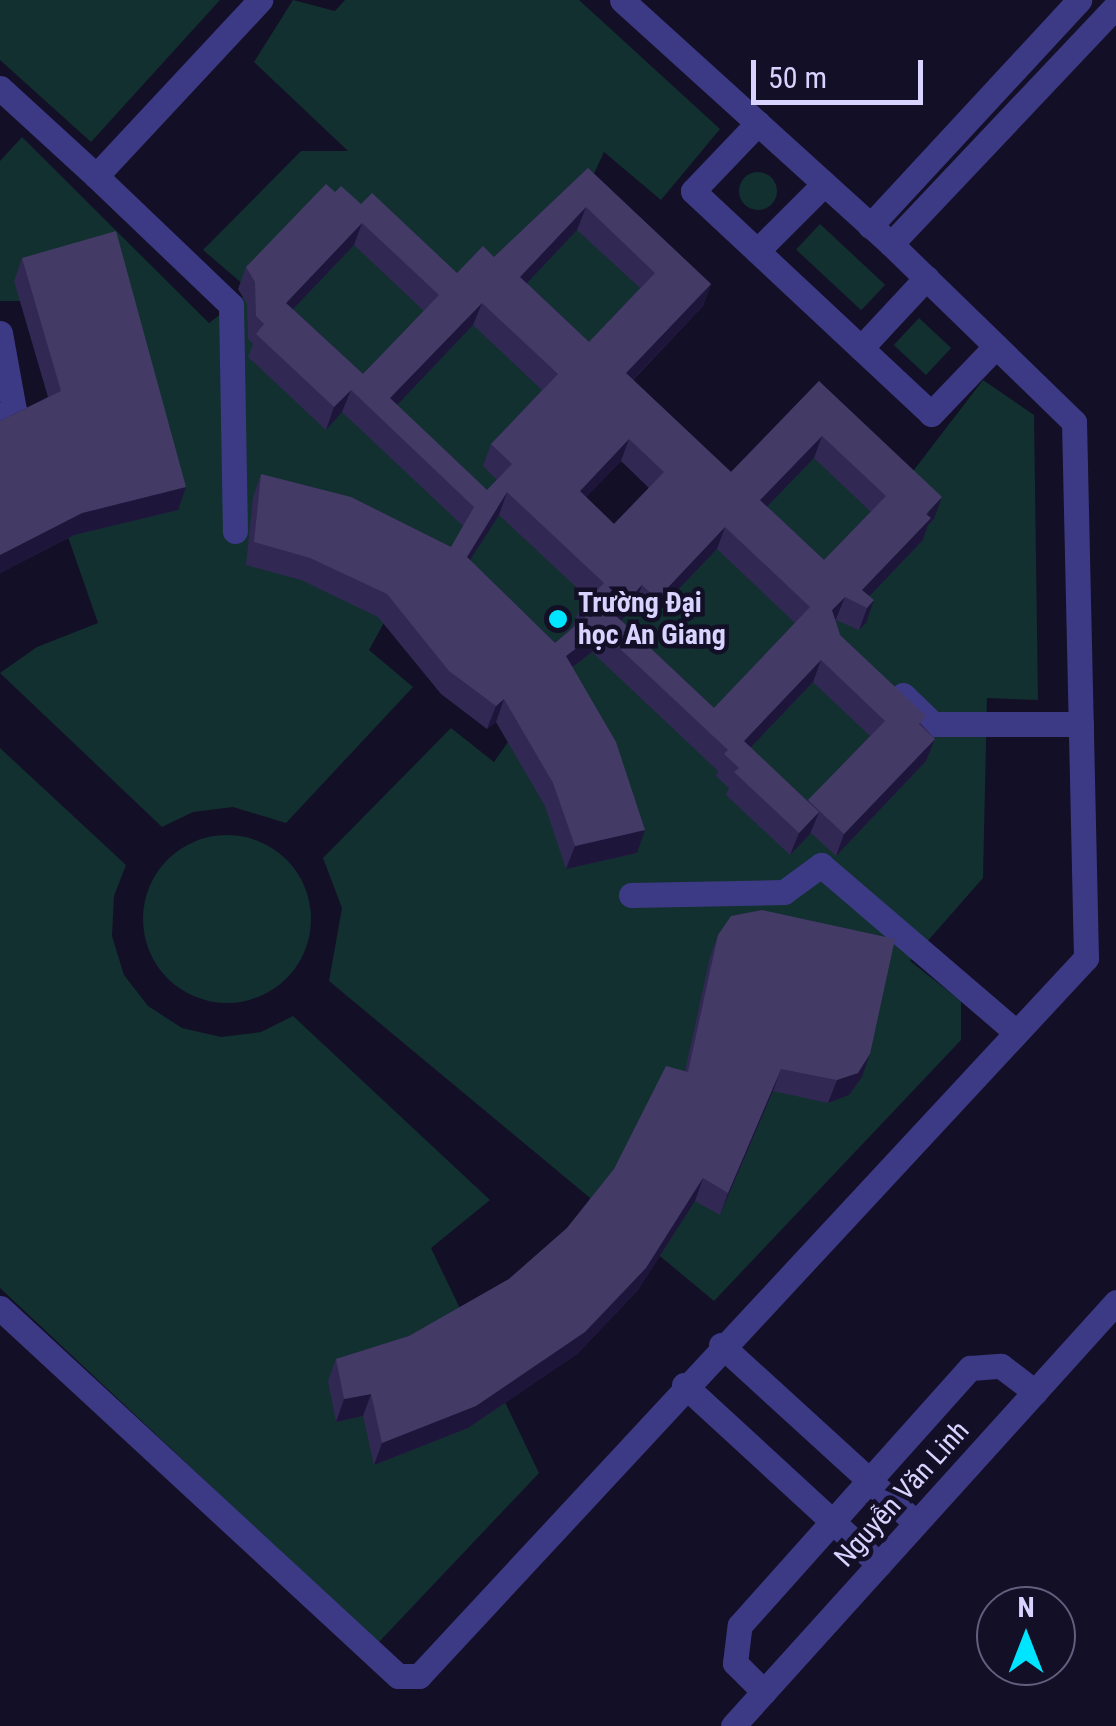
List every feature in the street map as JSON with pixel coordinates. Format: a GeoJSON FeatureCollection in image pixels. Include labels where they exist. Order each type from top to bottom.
{"type":"FeatureCollection","features":[{"type":"Feature","properties":{"kind":"street"},"geometry":{"type":"LineString","coordinates":[[96,176],[260,0]]}},
{"type":"Feature","properties":{"kind":"street"},"geometry":{"type":"LineString","coordinates":[[0,1308],[398,1676],[419,1676],[721,1345],[1086,958],[1074,422],[891,244],[622,0]]}},
{"type":"Feature","properties":{"kind":"street"},"geometry":{"type":"LineString","coordinates":[[870,226],[1078,0]]}},
{"type":"Feature","properties":{"kind":"street"},"geometry":{"type":"LineString","coordinates":[[891,244],[1116,6]]}},
{"type":"Feature","properties":{"kind":"street"},"geometry":{"type":"LineString","coordinates":[[0,88],[231,305],[235,531]]}},
{"type":"Feature","properties":{"kind":"street"},"geometry":{"type":"LineString","coordinates":[[758,124],[693,191],[861,348],[932,414],[996,346]]}},
{"type":"Feature","properties":{"kind":"street"},"geometry":{"type":"LineString","coordinates":[[758,251],[824,184]]}},
{"type":"Feature","properties":{"kind":"street"},"geometry":{"type":"LineString","coordinates":[[861,348],[926,278]]}},
{"type":"Feature","properties":{"kind":"street"},"geometry":{"type":"LineString","coordinates":[[0,334],[14,410],[0,416]]}},
{"type":"Feature","properties":{"kind":"street"},"geometry":{"type":"LineString","coordinates":[[880,673],[933,724],[1081,724]]}},
{"type":"Feature","properties":{"kind":"street"},"geometry":{"type":"LineString","coordinates":[[632,895],[784,892],[821,865],[1016,1032]]}},
{"type":"Feature","properties":{"kind":"street","name":"Nguyễn Văn Linh"},"geometry":{"type":"LineString","coordinates":[[732,1726],[1116,1302]]}},
{"type":"Feature","properties":{"kind":"street"},"geometry":{"type":"LineString","coordinates":[[721,1345],[916,1523]]}},
{"type":"Feature","properties":{"kind":"street"},"geometry":{"type":"LineString","coordinates":[[764,1692],[736,1663],[740,1625],[970,1368],[1001,1366],[1035,1392]]}},
{"type":"Feature","properties":{"kind":"street"},"geometry":{"type":"LineString","coordinates":[[684,1385],[879,1564]]}},
{"type":"Feature","properties":{"kind":"green space"},"geometry":{"type":"Polygon","coordinates":[[[0,0],[220,0],[91,142],[0,60],[0,0]]]}},
{"type":"Feature","properties":{"kind":"green space"},"geometry":{"type":"Polygon","coordinates":[[[293,0],[335,11],[345,0],[579,0],[720,129],[661,200],[604,152],[580,204],[677,289],[539,501],[600,609],[800,425],[887,505],[983,380],[1034,415],[1038,700],[987,698],[983,878],[910,961],[961,1001],[961,1040],[714,1301],[329,981],[342,908],[323,858],[451,728],[494,762],[597,614],[531,677],[407,581],[369,650],[413,687],[286,823],[233,807],[193,812],[162,827],[0,673],[37,647],[98,623],[60,514],[109,471],[32,301],[0,301],[0,161],[22,137],[209,323],[251,291],[203,250],[301,151],[348,151],[254,62],[293,0]]]}},
{"type":"Feature","properties":{"kind":"green space"},"geometry":{"type":"Polygon","coordinates":[[[758,172],[772,177],[777,191],[772,205],[758,210],[744,205],[739,191],[744,177],[758,172]]]}},
{"type":"Feature","properties":{"kind":"green space"},"geometry":{"type":"Polygon","coordinates":[[[820,224],[885,285],[861,310],[796,250],[820,224]]]}},
{"type":"Feature","properties":{"kind":"green space"},"geometry":{"type":"Polygon","coordinates":[[[919,318],[951,348],[926,375],[894,345],[919,318]]]}},
{"type":"Feature","properties":{"kind":"green space"},"geometry":{"type":"Polygon","coordinates":[[[0,748],[126,865],[114,896],[112,936],[124,975],[148,1006],[182,1028],[221,1037],[261,1032],[293,1016],[490,1200],[431,1248],[539,1473],[378,1643],[0,1288],[0,748]]]}},
{"type":"Feature","properties":{"kind":"green space"},"geometry":{"type":"Polygon","coordinates":[[[227,835],[259,841],[287,859],[305,887],[311,919],[305,951],[287,979],[259,997],[227,1003],[195,997],[167,979],[149,951],[143,919],[149,887],[167,859],[195,841],[227,835]]]}},
{"type":"Feature","properties":{"kind":"building"},"geometry":{"type":"Polygon","coordinates":[[[588,168],[711,284],[626,373],[731,472],[819,381],[942,497],[926,514],[931,518],[862,590],[874,600],[867,608],[845,597],[832,610],[840,635],[926,716],[919,724],[935,739],[844,834],[808,800],[885,721],[821,660],[744,741],[819,812],[799,833],[734,772],[739,768],[724,754],[728,750],[600,630],[566,656],[616,742],[645,830],[575,846],[553,783],[504,699],[496,706],[449,671],[387,594],[310,558],[254,542],[261,474],[351,497],[451,547],[474,507],[351,390],[334,407],[256,334],[264,324],[256,316],[255,282],[246,267],[326,184],[335,192],[341,186],[361,204],[372,193],[457,273],[483,246],[494,257],[588,168]],[[586,207],[520,277],[589,342],[655,273],[586,207]],[[362,223],[286,303],[363,374],[439,295],[362,223]],[[482,303],[390,398],[487,490],[512,464],[491,444],[558,374],[482,303]],[[822,436],[760,500],[824,560],[886,496],[822,436]],[[629,439],[580,491],[614,524],[664,472],[629,439]],[[507,492],[467,557],[555,643],[586,617],[579,610],[604,583],[507,492]],[[725,527],[657,599],[642,585],[614,614],[714,708],[810,607],[725,527]]]}},
{"type":"Feature","properties":{"kind":"building"},"geometry":{"type":"Polygon","coordinates":[[[116,231],[186,487],[82,513],[0,555],[0,421],[61,391],[22,258],[116,231]]]}},
{"type":"Feature","properties":{"kind":"building"},"geometry":{"type":"Polygon","coordinates":[[[762,910],[895,939],[870,1054],[858,1073],[837,1080],[781,1069],[728,1193],[703,1178],[646,1268],[585,1332],[476,1406],[382,1443],[371,1394],[344,1399],[336,1359],[409,1336],[509,1279],[567,1228],[614,1169],[666,1066],[688,1072],[718,935],[731,916],[762,910]]]}},
{"type":"Feature","properties":{"kind":"place","name":"Trường Đại học An Giang"},"geometry":{"type":"Point","coordinates":[558,619]}}]}
